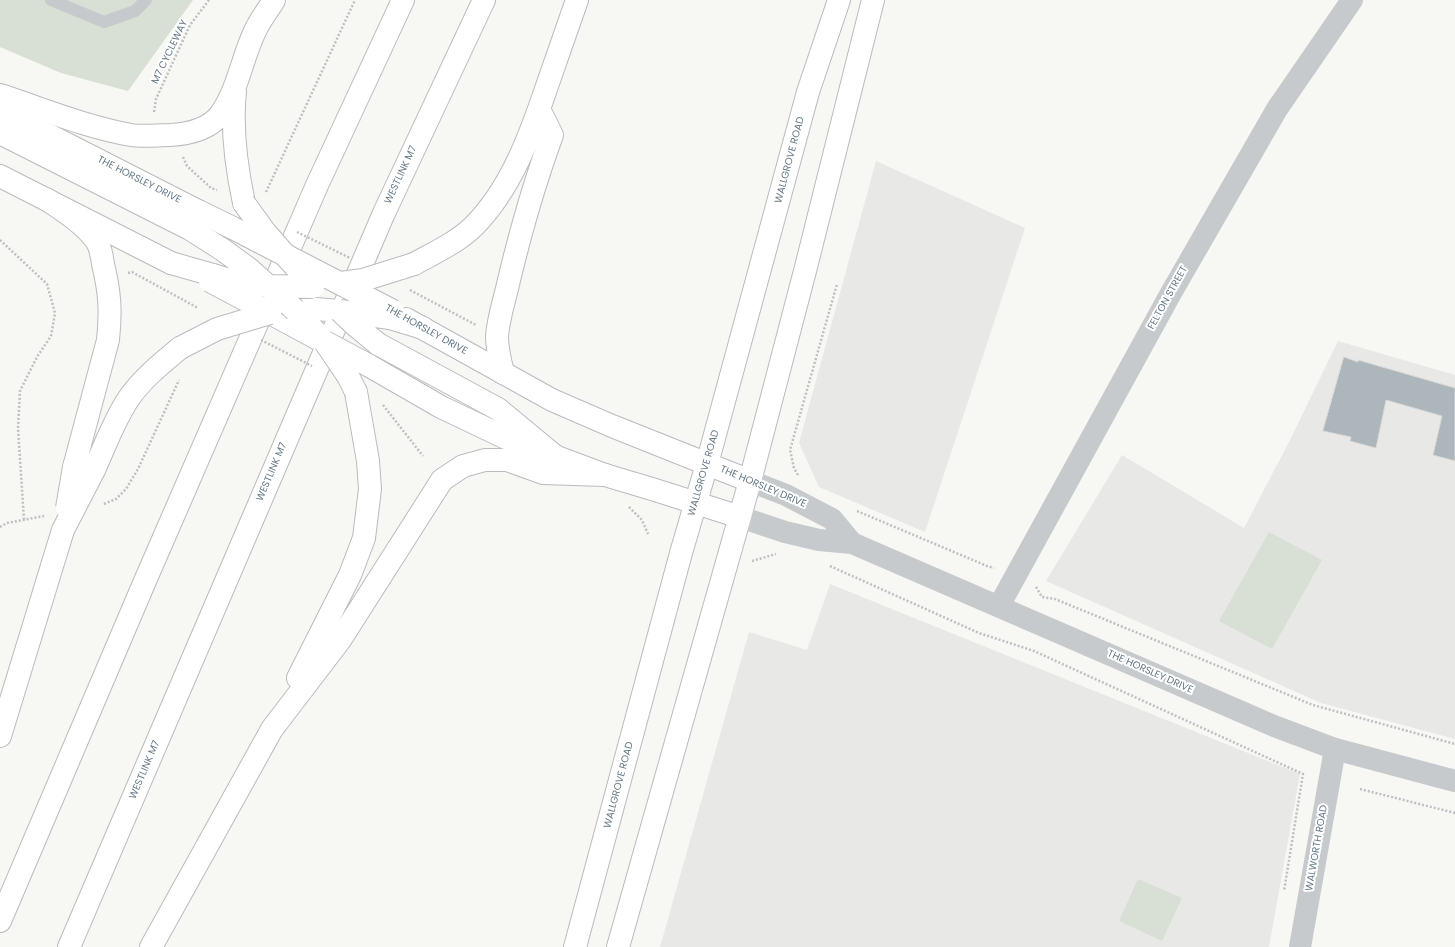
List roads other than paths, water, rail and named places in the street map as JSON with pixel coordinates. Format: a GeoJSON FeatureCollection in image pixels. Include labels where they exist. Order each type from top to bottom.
{"type":"FeatureCollection","features":[{"type":"Feature","properties":{"kind":"main road"},"geometry":{"type":"LineString","coordinates":[[0,94],[97,127],[132,135],[176,134],[196,131],[209,125],[219,116],[227,103],[236,84],[255,30],[274,0]]}},
{"type":"Feature","properties":{"kind":"main road"},"geometry":{"type":"LineString","coordinates":[[0,921],[318,183],[403,0]]}},
{"type":"Feature","properties":{"kind":"main road","name":"WESTLINK M7"},"geometry":{"type":"LineString","coordinates":[[69,947],[384,213],[484,0]]}},
{"type":"Feature","properties":{"kind":"main road"},"geometry":{"type":"LineString","coordinates":[[0,176],[171,263],[211,278],[268,286],[289,287],[313,287],[363,280],[414,264],[445,248],[466,232],[490,208],[504,187],[517,162],[539,109],[577,0]]}},
{"type":"Feature","properties":{"kind":"main road","name":"WALLGROVE ROAD"},"geometry":{"type":"LineString","coordinates":[[575,947],[696,503],[708,464],[808,92],[839,0]]}},
{"type":"Feature","properties":{"kind":"main road"},"geometry":{"type":"LineString","coordinates":[[618,947],[750,481],[806,268],[873,0]]}},
{"type":"Feature","properties":{"kind":"main road"},"geometry":{"type":"LineString","coordinates":[[236,84],[233,112],[235,151],[244,203],[265,232],[313,287],[355,326],[378,344],[498,409],[556,457]]}},
{"type":"Feature","properties":{"kind":"main road"},"geometry":{"type":"LineString","coordinates":[[503,373],[497,337],[500,319],[521,230],[534,183],[552,135],[539,109]]}},
{"type":"Feature","properties":{"kind":"main road","name":"THE HORSLEY DRIVE"},"geometry":{"type":"LineString","coordinates":[[0,110],[341,283],[391,314],[423,328],[552,400],[750,481]]}},
{"type":"Feature","properties":{"kind":"main road"},"geometry":{"type":"LineString","coordinates":[[0,133],[190,229],[223,250],[249,270],[295,310],[325,342],[348,376],[356,392],[368,461],[370,490],[364,538],[350,575],[272,729],[151,947]]}},
{"type":"Feature","properties":{"kind":"main road"},"geometry":{"type":"LineString","coordinates":[[0,736],[63,530],[84,469],[108,340],[110,320],[110,296],[97,242],[82,224],[46,199]]}},
{"type":"Feature","properties":{"kind":"main road","name":"THE HORSLEY DRIVE"},"geometry":{"type":"LineString","coordinates":[[211,278],[270,313],[368,365],[441,407],[506,438],[605,475],[740,517]]}},
{"type":"Feature","properties":{"kind":"main road"},"geometry":{"type":"LineString","coordinates":[[84,469],[130,398],[149,375],[180,348],[217,329],[270,313],[295,310],[316,309],[391,314]]}},
{"type":"Feature","properties":{"kind":"main road"},"geometry":{"type":"LineString","coordinates":[[272,729],[340,640],[442,480],[463,466],[485,460],[507,460],[543,473],[605,475]]}},
{"type":"Feature","properties":{"kind":"street","name":"FELTON STREET"},"geometry":{"type":"LineString","coordinates":[[999,606],[1170,293],[1277,109],[1352,0]]}},
{"type":"Feature","properties":{"kind":"street","name":"THE HORSLEY DRIVE"},"geometry":{"type":"LineString","coordinates":[[750,481],[786,495],[832,519],[852,543]]}},
{"type":"Feature","properties":{"kind":"street","name":"THE HORSLEY DRIVE"},"geometry":{"type":"LineString","coordinates":[[740,517],[785,532],[806,537],[819,540],[852,543],[1267,723],[1334,750],[1455,781]]}},
{"type":"Feature","properties":{"kind":"street","name":"WALWORTH ROAD"},"geometry":{"type":"LineString","coordinates":[[1300,947],[1334,750]]}},
{"type":"Feature","properties":{"kind":"lane"},"geometry":{"type":"LineString","coordinates":[[51,0],[104,22],[135,11],[146,0]]}}]}
